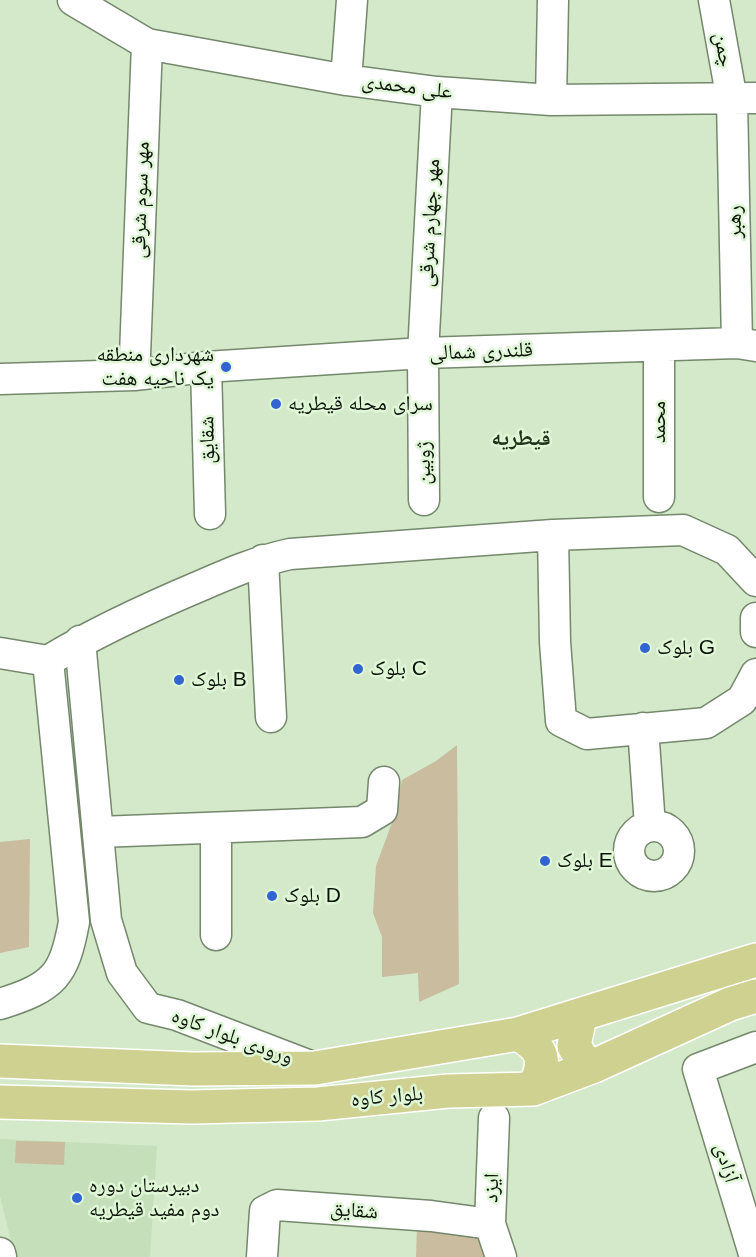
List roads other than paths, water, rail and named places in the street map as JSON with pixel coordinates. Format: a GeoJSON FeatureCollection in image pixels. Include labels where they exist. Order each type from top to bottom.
{"type":"FeatureCollection","features":[{"type":"Feature","properties":{"kind":"main road","name":"بلوار کاوه"},"geometry":{"type":"LineString","coordinates":[[0,1060],[193,1069],[315,1068],[518,1034],[756,960]]}},
{"type":"Feature","properties":{"kind":"main road","name":"بلوار کاوه"},"geometry":{"type":"LineString","coordinates":[[0,1102],[192,1107],[318,1104],[448,1091],[533,1089],[594,1066],[730,1004],[756,996]]}},
{"type":"Feature","properties":{"kind":"main road"},"geometry":{"type":"LineString","coordinates":[[579,1016],[573,1046],[582,1059],[594,1066]]}},
{"type":"Feature","properties":{"kind":"main road"},"geometry":{"type":"LineString","coordinates":[[518,1034],[533,1042],[541,1056],[542,1071],[533,1089]]}},
{"type":"Feature","properties":{"kind":"street","name":"علی محمدی"},"geometry":{"type":"LineString","coordinates":[[73,0],[147,44],[346,80],[437,92],[551,100],[744,99]]}},
{"type":"Feature","properties":{"kind":"street"},"geometry":{"type":"LineString","coordinates":[[346,80],[352,0]]}},
{"type":"Feature","properties":{"kind":"street"},"geometry":{"type":"LineString","coordinates":[[551,100],[553,0]]}},
{"type":"Feature","properties":{"kind":"street","name":"چمن"},"geometry":{"type":"LineString","coordinates":[[714,0],[744,99]]}},
{"type":"Feature","properties":{"kind":"street","name":"مهر سوم شرقی"},"geometry":{"type":"LineString","coordinates":[[135,355],[147,44]]}},
{"type":"Feature","properties":{"kind":"street","name":"مهر چهارم شرقی"},"geometry":{"type":"LineString","coordinates":[[423,353],[437,92]]}},
{"type":"Feature","properties":{"kind":"street","name":"رهبر"},"geometry":{"type":"LineString","coordinates":[[744,99],[747,345]]}},
{"type":"Feature","properties":{"kind":"street","name":"قلندری شمالی"},"geometry":{"type":"LineString","coordinates":[[0,380],[134,375],[206,366],[423,353],[747,345]]}},
{"type":"Feature","properties":{"kind":"street","name":"محمد"},"geometry":{"type":"LineString","coordinates":[[659,347],[659,497]]}},
{"type":"Feature","properties":{"kind":"street","name":"ژوبین"},"geometry":{"type":"LineString","coordinates":[[423,353],[424,500]]}},
{"type":"Feature","properties":{"kind":"street","name":"قلندری شمالی"},"geometry":{"type":"LineString","coordinates":[[0,363],[135,355],[206,366]]}},
{"type":"Feature","properties":{"kind":"street","name":"شقایق"},"geometry":{"type":"LineString","coordinates":[[206,366],[210,514]]}},
{"type":"Feature","properties":{"kind":"street"},"geometry":{"type":"LineString","coordinates":[[0,652],[48,661],[80,641],[152,606],[263,560],[290,554],[553,535],[683,530],[727,550],[756,580]]}},
{"type":"Feature","properties":{"kind":"street"},"geometry":{"type":"LineString","coordinates":[[553,535],[555,642],[561,722],[587,734],[706,723],[742,700],[756,674]]}},
{"type":"Feature","properties":{"kind":"street"},"geometry":{"type":"LineString","coordinates":[[263,560],[272,717]]}},
{"type":"Feature","properties":{"kind":"street"},"geometry":{"type":"LineString","coordinates":[[756,618],[756,632]]}},
{"type":"Feature","properties":{"kind":"street"},"geometry":{"type":"LineString","coordinates":[[80,641],[99,832],[216,830],[362,822],[382,810],[384,782]]}},
{"type":"Feature","properties":{"kind":"street"},"geometry":{"type":"LineString","coordinates":[[0,1004],[39,988],[58,975],[68,952],[74,922],[48,661]]}},
{"type":"Feature","properties":{"kind":"street"},"geometry":{"type":"LineString","coordinates":[[643,728],[650,826]]}},
{"type":"Feature","properties":{"kind":"street"},"geometry":{"type":"LineString","coordinates":[[216,830],[216,935]]}},
{"type":"Feature","properties":{"kind":"street","name":"ورودی بلوار کاوه"},"geometry":{"type":"LineString","coordinates":[[99,832],[106,920],[122,973],[148,1008],[177,1015],[315,1068]]}},
{"type":"Feature","properties":{"kind":"street","name":"آزادی"},"geometry":{"type":"LineString","coordinates":[[755,1257],[698,1069],[756,1047]]}},
{"type":"Feature","properties":{"kind":"street","name":"ایزد"},"geometry":{"type":"LineString","coordinates":[[494,1118],[490,1224],[501,1257]]}},
{"type":"Feature","properties":{"kind":"street","name":"شقایق"},"geometry":{"type":"LineString","coordinates":[[262,1257],[265,1211],[277,1205],[431,1216],[490,1224]]}},
{"type":"Feature","properties":{"kind":"place","name":"شهرداری منطقه یک ناحیه هفت"},"geometry":{"type":"Point","coordinates":[226,367]}},
{"type":"Feature","properties":{"kind":"place","name":"سرای محله قیطریه"},"geometry":{"type":"Point","coordinates":[276,404]}},
{"type":"Feature","properties":{"kind":"place","name":"بلوک G"},"geometry":{"type":"Point","coordinates":[645,648]}},
{"type":"Feature","properties":{"kind":"place","name":"بلوک C"},"geometry":{"type":"Point","coordinates":[358,669]}},
{"type":"Feature","properties":{"kind":"place","name":"بلوک B"},"geometry":{"type":"Point","coordinates":[179,680]}},
{"type":"Feature","properties":{"kind":"place","name":"بلوک E"},"geometry":{"type":"Point","coordinates":[545,861]}},
{"type":"Feature","properties":{"kind":"place","name":"بلوک D"},"geometry":{"type":"Point","coordinates":[272,896]}},
{"type":"Feature","properties":{"kind":"place","name":"دبیرستان دوره دوم مفید قیطریه"},"geometry":{"type":"Point","coordinates":[77,1198]}},
{"type":"Feature","properties":{"kind":"district","name":"قیطریه"},"geometry":{"type":"Point","coordinates":[521,439]}}]}
